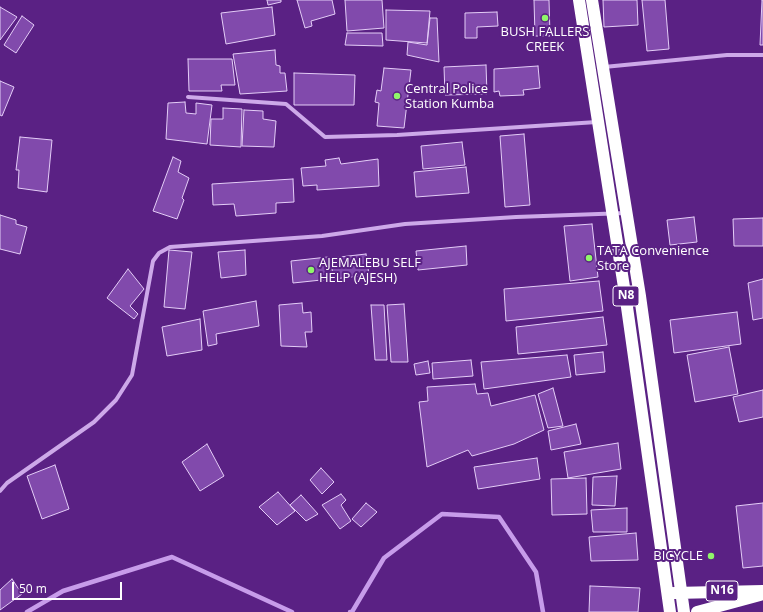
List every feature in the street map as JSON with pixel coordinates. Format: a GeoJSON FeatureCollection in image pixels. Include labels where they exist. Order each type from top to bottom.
{"type":"FeatureCollection","features":[{"type":"Feature","properties":{"kind":"highway","name":"N8"},"geometry":{"type":"LineString","coordinates":[[579,0],[589,69],[614,214],[670,612]]}},
{"type":"Feature","properties":{"kind":"highway","name":"N8"},"geometry":{"type":"LineString","coordinates":[[592,0],[640,296],[684,612]]}},
{"type":"Feature","properties":{"kind":"highway","name":"N16"},"geometry":{"type":"LineString","coordinates":[[667,594],[681,592],[763,591]]}},
{"type":"Feature","properties":{"kind":"highway","name":"N16"},"geometry":{"type":"LineString","coordinates":[[697,612],[763,594]]}},
{"type":"Feature","properties":{"kind":"street"},"geometry":{"type":"LineString","coordinates":[[589,69],[726,55],[763,55]]}},
{"type":"Feature","properties":{"kind":"street"},"geometry":{"type":"LineString","coordinates":[[188,96],[286,104],[324,137],[397,135],[599,122]]}},
{"type":"Feature","properties":{"kind":"street"},"geometry":{"type":"LineString","coordinates":[[0,491],[7,483],[94,422],[116,400],[132,376],[153,262],[159,253],[170,247],[322,236],[412,224],[516,217],[627,213]]}},
{"type":"Feature","properties":{"kind":"building"},"geometry":{"type":"Polygon","coordinates":[[[267,0],[281,0],[281,2],[268,5],[267,0]]]}},
{"type":"Feature","properties":{"kind":"building"},"geometry":{"type":"Polygon","coordinates":[[[297,0],[332,0],[335,14],[311,21],[312,26],[305,28],[297,0]]]}},
{"type":"Feature","properties":{"kind":"building"},"geometry":{"type":"Polygon","coordinates":[[[345,0],[382,0],[384,28],[347,31],[345,0]]]}},
{"type":"Feature","properties":{"kind":"building"},"geometry":{"type":"Polygon","coordinates":[[[534,0],[549,0],[550,36],[535,36],[534,0]]]}},
{"type":"Feature","properties":{"kind":"building"},"geometry":{"type":"Polygon","coordinates":[[[603,0],[637,0],[638,25],[604,27],[603,0]]]}},
{"type":"Feature","properties":{"kind":"building"},"geometry":{"type":"Polygon","coordinates":[[[642,0],[665,0],[669,49],[647,51],[642,0]]]}},
{"type":"Feature","properties":{"kind":"building"},"geometry":{"type":"Polygon","coordinates":[[[762,0],[763,45],[760,45],[762,0]]]}},
{"type":"Feature","properties":{"kind":"building"},"geometry":{"type":"Polygon","coordinates":[[[0,7],[17,17],[0,40],[0,7]]]}},
{"type":"Feature","properties":{"kind":"building"},"geometry":{"type":"Polygon","coordinates":[[[272,7],[275,35],[226,44],[221,13],[272,7]]]}},
{"type":"Feature","properties":{"kind":"building"},"geometry":{"type":"Polygon","coordinates":[[[386,10],[430,11],[427,43],[386,40],[386,10]]]}},
{"type":"Feature","properties":{"kind":"building"},"geometry":{"type":"Polygon","coordinates":[[[497,12],[498,26],[477,27],[477,38],[465,38],[465,13],[497,12]]]}},
{"type":"Feature","properties":{"kind":"building"},"geometry":{"type":"Polygon","coordinates":[[[22,16],[34,25],[16,53],[4,45],[22,16]]]}},
{"type":"Feature","properties":{"kind":"building"},"geometry":{"type":"Polygon","coordinates":[[[430,18],[437,18],[439,62],[407,55],[408,42],[427,45],[430,18]]]}},
{"type":"Feature","properties":{"kind":"building"},"geometry":{"type":"Polygon","coordinates":[[[347,33],[382,33],[383,46],[345,45],[347,33]]]}},
{"type":"Feature","properties":{"kind":"building"},"geometry":{"type":"Polygon","coordinates":[[[275,50],[276,65],[280,66],[280,73],[285,73],[287,91],[240,94],[233,54],[275,50]]]}},
{"type":"Feature","properties":{"kind":"building"},"geometry":{"type":"Polygon","coordinates":[[[188,59],[232,59],[235,85],[221,85],[222,91],[189,91],[188,59]]]}},
{"type":"Feature","properties":{"kind":"building"},"geometry":{"type":"Polygon","coordinates":[[[486,65],[487,94],[445,95],[444,67],[486,65]]]}},
{"type":"Feature","properties":{"kind":"building"},"geometry":{"type":"Polygon","coordinates":[[[538,66],[540,88],[523,90],[524,95],[500,96],[499,91],[494,92],[494,69],[538,66]]]}},
{"type":"Feature","properties":{"kind":"building"},"geometry":{"type":"Polygon","coordinates":[[[384,68],[411,70],[404,128],[377,126],[379,103],[375,102],[377,90],[381,91],[384,68]]]}},
{"type":"Feature","properties":{"kind":"building"},"geometry":{"type":"Polygon","coordinates":[[[294,73],[355,75],[354,105],[294,105],[294,73]]]}},
{"type":"Feature","properties":{"kind":"building"},"geometry":{"type":"Polygon","coordinates":[[[0,81],[14,87],[2,116],[0,115],[0,81]]]}},
{"type":"Feature","properties":{"kind":"building"},"geometry":{"type":"Polygon","coordinates":[[[185,102],[186,113],[196,114],[196,103],[212,105],[207,144],[166,139],[168,103],[185,102]]]}},
{"type":"Feature","properties":{"kind":"building"},"geometry":{"type":"Polygon","coordinates":[[[223,108],[242,109],[241,147],[210,145],[211,119],[223,119],[223,108]]]}},
{"type":"Feature","properties":{"kind":"building"},"geometry":{"type":"Polygon","coordinates":[[[244,110],[263,111],[263,119],[276,121],[274,147],[242,146],[244,110]]]}},
{"type":"Feature","properties":{"kind":"building"},"geometry":{"type":"Polygon","coordinates":[[[524,134],[530,205],[505,207],[500,136],[524,134]]]}},
{"type":"Feature","properties":{"kind":"building"},"geometry":{"type":"Polygon","coordinates":[[[20,137],[52,140],[47,192],[18,188],[19,170],[16,170],[20,137]]]}},
{"type":"Feature","properties":{"kind":"building"},"geometry":{"type":"Polygon","coordinates":[[[462,142],[465,165],[423,169],[421,146],[462,142]]]}},
{"type":"Feature","properties":{"kind":"building"},"geometry":{"type":"Polygon","coordinates":[[[173,157],[181,161],[178,172],[189,178],[182,198],[184,200],[177,219],[153,211],[173,157]]]}},
{"type":"Feature","properties":{"kind":"building"},"geometry":{"type":"Polygon","coordinates":[[[339,158],[341,164],[378,159],[379,186],[317,190],[317,185],[303,186],[301,168],[326,166],[325,160],[339,158]]]}},
{"type":"Feature","properties":{"kind":"building"},"geometry":{"type":"Polygon","coordinates":[[[466,167],[469,193],[416,197],[414,172],[466,167]]]}},
{"type":"Feature","properties":{"kind":"building"},"geometry":{"type":"Polygon","coordinates":[[[293,179],[294,202],[276,203],[276,213],[236,216],[234,204],[213,205],[212,184],[293,179]]]}},
{"type":"Feature","properties":{"kind":"building"},"geometry":{"type":"Polygon","coordinates":[[[0,215],[16,220],[16,224],[27,227],[20,254],[0,249],[0,215]]]}},
{"type":"Feature","properties":{"kind":"building"},"geometry":{"type":"Polygon","coordinates":[[[694,217],[697,242],[670,245],[667,220],[694,217]]]}},
{"type":"Feature","properties":{"kind":"building"},"geometry":{"type":"Polygon","coordinates":[[[763,218],[763,246],[734,246],[733,219],[763,218]]]}},
{"type":"Feature","properties":{"kind":"building"},"geometry":{"type":"Polygon","coordinates":[[[592,224],[598,277],[570,281],[564,226],[592,224]]]}},
{"type":"Feature","properties":{"kind":"building"},"geometry":{"type":"Polygon","coordinates":[[[466,246],[467,265],[418,270],[416,251],[466,246]]]}},
{"type":"Feature","properties":{"kind":"building"},"geometry":{"type":"Polygon","coordinates":[[[169,250],[192,252],[185,309],[164,307],[169,250]]]}},
{"type":"Feature","properties":{"kind":"building"},"geometry":{"type":"Polygon","coordinates":[[[245,250],[246,275],[221,278],[218,252],[245,250]]]}},
{"type":"Feature","properties":{"kind":"building"},"geometry":{"type":"Polygon","coordinates":[[[366,254],[369,275],[333,279],[331,258],[366,254]]]}},
{"type":"Feature","properties":{"kind":"building","name":"AJEMALEBU SELF HELP (AJESH)"},"geometry":{"type":"Polygon","coordinates":[[[328,257],[331,279],[293,283],[291,261],[328,257]]]}},
{"type":"Feature","properties":{"kind":"building"},"geometry":{"type":"Polygon","coordinates":[[[128,269],[144,289],[130,306],[138,314],[134,319],[107,298],[128,269]]]}},
{"type":"Feature","properties":{"kind":"building"},"geometry":{"type":"Polygon","coordinates":[[[763,279],[763,318],[753,320],[748,283],[763,279]]]}},
{"type":"Feature","properties":{"kind":"building"},"geometry":{"type":"Polygon","coordinates":[[[599,281],[603,311],[506,321],[504,289],[599,281]]]}},
{"type":"Feature","properties":{"kind":"building"},"geometry":{"type":"Polygon","coordinates":[[[256,301],[259,326],[216,334],[217,344],[208,346],[203,311],[256,301]]]}},
{"type":"Feature","properties":{"kind":"building"},"geometry":{"type":"Polygon","coordinates":[[[302,303],[303,313],[311,312],[312,332],[305,332],[307,347],[281,346],[279,305],[302,303]]]}},
{"type":"Feature","properties":{"kind":"building"},"geometry":{"type":"Polygon","coordinates":[[[404,304],[408,362],[391,362],[387,305],[404,304]]]}},
{"type":"Feature","properties":{"kind":"building"},"geometry":{"type":"Polygon","coordinates":[[[371,305],[384,305],[387,360],[375,360],[371,305]]]}},
{"type":"Feature","properties":{"kind":"building"},"geometry":{"type":"Polygon","coordinates":[[[737,312],[741,344],[674,353],[670,320],[737,312]]]}},
{"type":"Feature","properties":{"kind":"building"},"geometry":{"type":"Polygon","coordinates":[[[603,317],[607,345],[518,354],[516,327],[603,317]]]}},
{"type":"Feature","properties":{"kind":"building"},"geometry":{"type":"Polygon","coordinates":[[[200,319],[202,350],[167,356],[162,327],[200,319]]]}},
{"type":"Feature","properties":{"kind":"building"},"geometry":{"type":"Polygon","coordinates":[[[729,347],[738,394],[695,402],[687,355],[729,347]]]}},
{"type":"Feature","properties":{"kind":"building"},"geometry":{"type":"Polygon","coordinates":[[[603,352],[605,372],[576,375],[574,355],[603,352]]]}},
{"type":"Feature","properties":{"kind":"building"},"geometry":{"type":"Polygon","coordinates":[[[567,355],[571,377],[484,389],[481,362],[567,355]]]}},
{"type":"Feature","properties":{"kind":"building"},"geometry":{"type":"Polygon","coordinates":[[[471,360],[473,376],[433,379],[432,363],[471,360]]]}},
{"type":"Feature","properties":{"kind":"building"},"geometry":{"type":"Polygon","coordinates":[[[428,361],[430,373],[416,375],[414,364],[428,361]]]}},
{"type":"Feature","properties":{"kind":"building"},"geometry":{"type":"Polygon","coordinates":[[[475,384],[477,394],[488,393],[491,406],[535,395],[544,430],[514,444],[472,456],[468,450],[427,467],[419,402],[428,401],[427,387],[475,384]]]}},
{"type":"Feature","properties":{"kind":"building"},"geometry":{"type":"Polygon","coordinates":[[[553,388],[563,426],[548,428],[538,394],[553,388]]]}},
{"type":"Feature","properties":{"kind":"building"},"geometry":{"type":"Polygon","coordinates":[[[763,390],[763,417],[739,422],[733,397],[763,390]]]}},
{"type":"Feature","properties":{"kind":"building"},"geometry":{"type":"Polygon","coordinates":[[[576,424],[581,444],[551,450],[548,431],[576,424]]]}},
{"type":"Feature","properties":{"kind":"building"},"geometry":{"type":"Polygon","coordinates":[[[618,443],[621,469],[568,478],[564,452],[618,443]]]}},
{"type":"Feature","properties":{"kind":"building"},"geometry":{"type":"Polygon","coordinates":[[[207,444],[224,476],[200,491],[182,462],[207,444]]]}},
{"type":"Feature","properties":{"kind":"building"},"geometry":{"type":"Polygon","coordinates":[[[537,458],[540,479],[478,489],[474,467],[537,458]]]}},
{"type":"Feature","properties":{"kind":"building"},"geometry":{"type":"Polygon","coordinates":[[[55,465],[69,509],[42,519],[27,476],[55,465]]]}},
{"type":"Feature","properties":{"kind":"building"},"geometry":{"type":"Polygon","coordinates":[[[321,468],[334,482],[322,494],[310,480],[321,468]]]}},
{"type":"Feature","properties":{"kind":"building"},"geometry":{"type":"Polygon","coordinates":[[[617,476],[615,506],[592,505],[593,477],[617,476]]]}},
{"type":"Feature","properties":{"kind":"building"},"geometry":{"type":"Polygon","coordinates":[[[586,478],[587,514],[552,515],[551,479],[586,478]]]}},
{"type":"Feature","properties":{"kind":"building"},"geometry":{"type":"Polygon","coordinates":[[[278,492],[295,511],[277,525],[259,507],[278,492]]]}},
{"type":"Feature","properties":{"kind":"building"},"geometry":{"type":"Polygon","coordinates":[[[341,494],[346,500],[341,505],[351,521],[340,529],[322,505],[341,494]]]}},
{"type":"Feature","properties":{"kind":"building"},"geometry":{"type":"Polygon","coordinates":[[[301,495],[318,514],[306,521],[290,505],[301,495]]]}},
{"type":"Feature","properties":{"kind":"building"},"geometry":{"type":"Polygon","coordinates":[[[366,503],[377,512],[361,527],[352,519],[366,503]]]}},
{"type":"Feature","properties":{"kind":"building"},"geometry":{"type":"Polygon","coordinates":[[[763,503],[763,566],[743,568],[736,506],[763,503]]]}},
{"type":"Feature","properties":{"kind":"building"},"geometry":{"type":"Polygon","coordinates":[[[627,508],[627,532],[593,532],[591,510],[627,508]]]}},
{"type":"Feature","properties":{"kind":"building"},"geometry":{"type":"Polygon","coordinates":[[[636,533],[638,560],[591,561],[589,537],[636,533]]]}},
{"type":"Feature","properties":{"kind":"building"},"geometry":{"type":"Polygon","coordinates":[[[12,579],[22,594],[0,610],[0,590],[12,579]]]}},
{"type":"Feature","properties":{"kind":"building"},"geometry":{"type":"Polygon","coordinates":[[[590,586],[640,588],[638,612],[589,612],[590,586]]]}},
{"type":"Feature","properties":{"kind":"waterway"},"geometry":{"type":"LineString","coordinates":[[350,612],[352,612],[384,558],[442,514],[499,517],[536,572],[543,612]]}},
{"type":"Feature","properties":{"kind":"waterway"},"geometry":{"type":"LineString","coordinates":[[27,612],[63,591],[172,557],[292,612]]}},
{"type":"Feature","properties":{"kind":"place","name":"BUSH FALLERS CREEK"},"geometry":{"type":"Point","coordinates":[545,18]}},
{"type":"Feature","properties":{"kind":"place","name":"Central Police Station Kumba"},"geometry":{"type":"Point","coordinates":[397,96]}},
{"type":"Feature","properties":{"kind":"place","name":"TATA Convenience Store"},"geometry":{"type":"Point","coordinates":[589,258]}},
{"type":"Feature","properties":{"kind":"place","name":"AJEMALEBU SELF HELP (AJESH)"},"geometry":{"type":"Point","coordinates":[311,270]}},
{"type":"Feature","properties":{"kind":"place","name":"BICYCLE"},"geometry":{"type":"Point","coordinates":[711,556]}}]}
